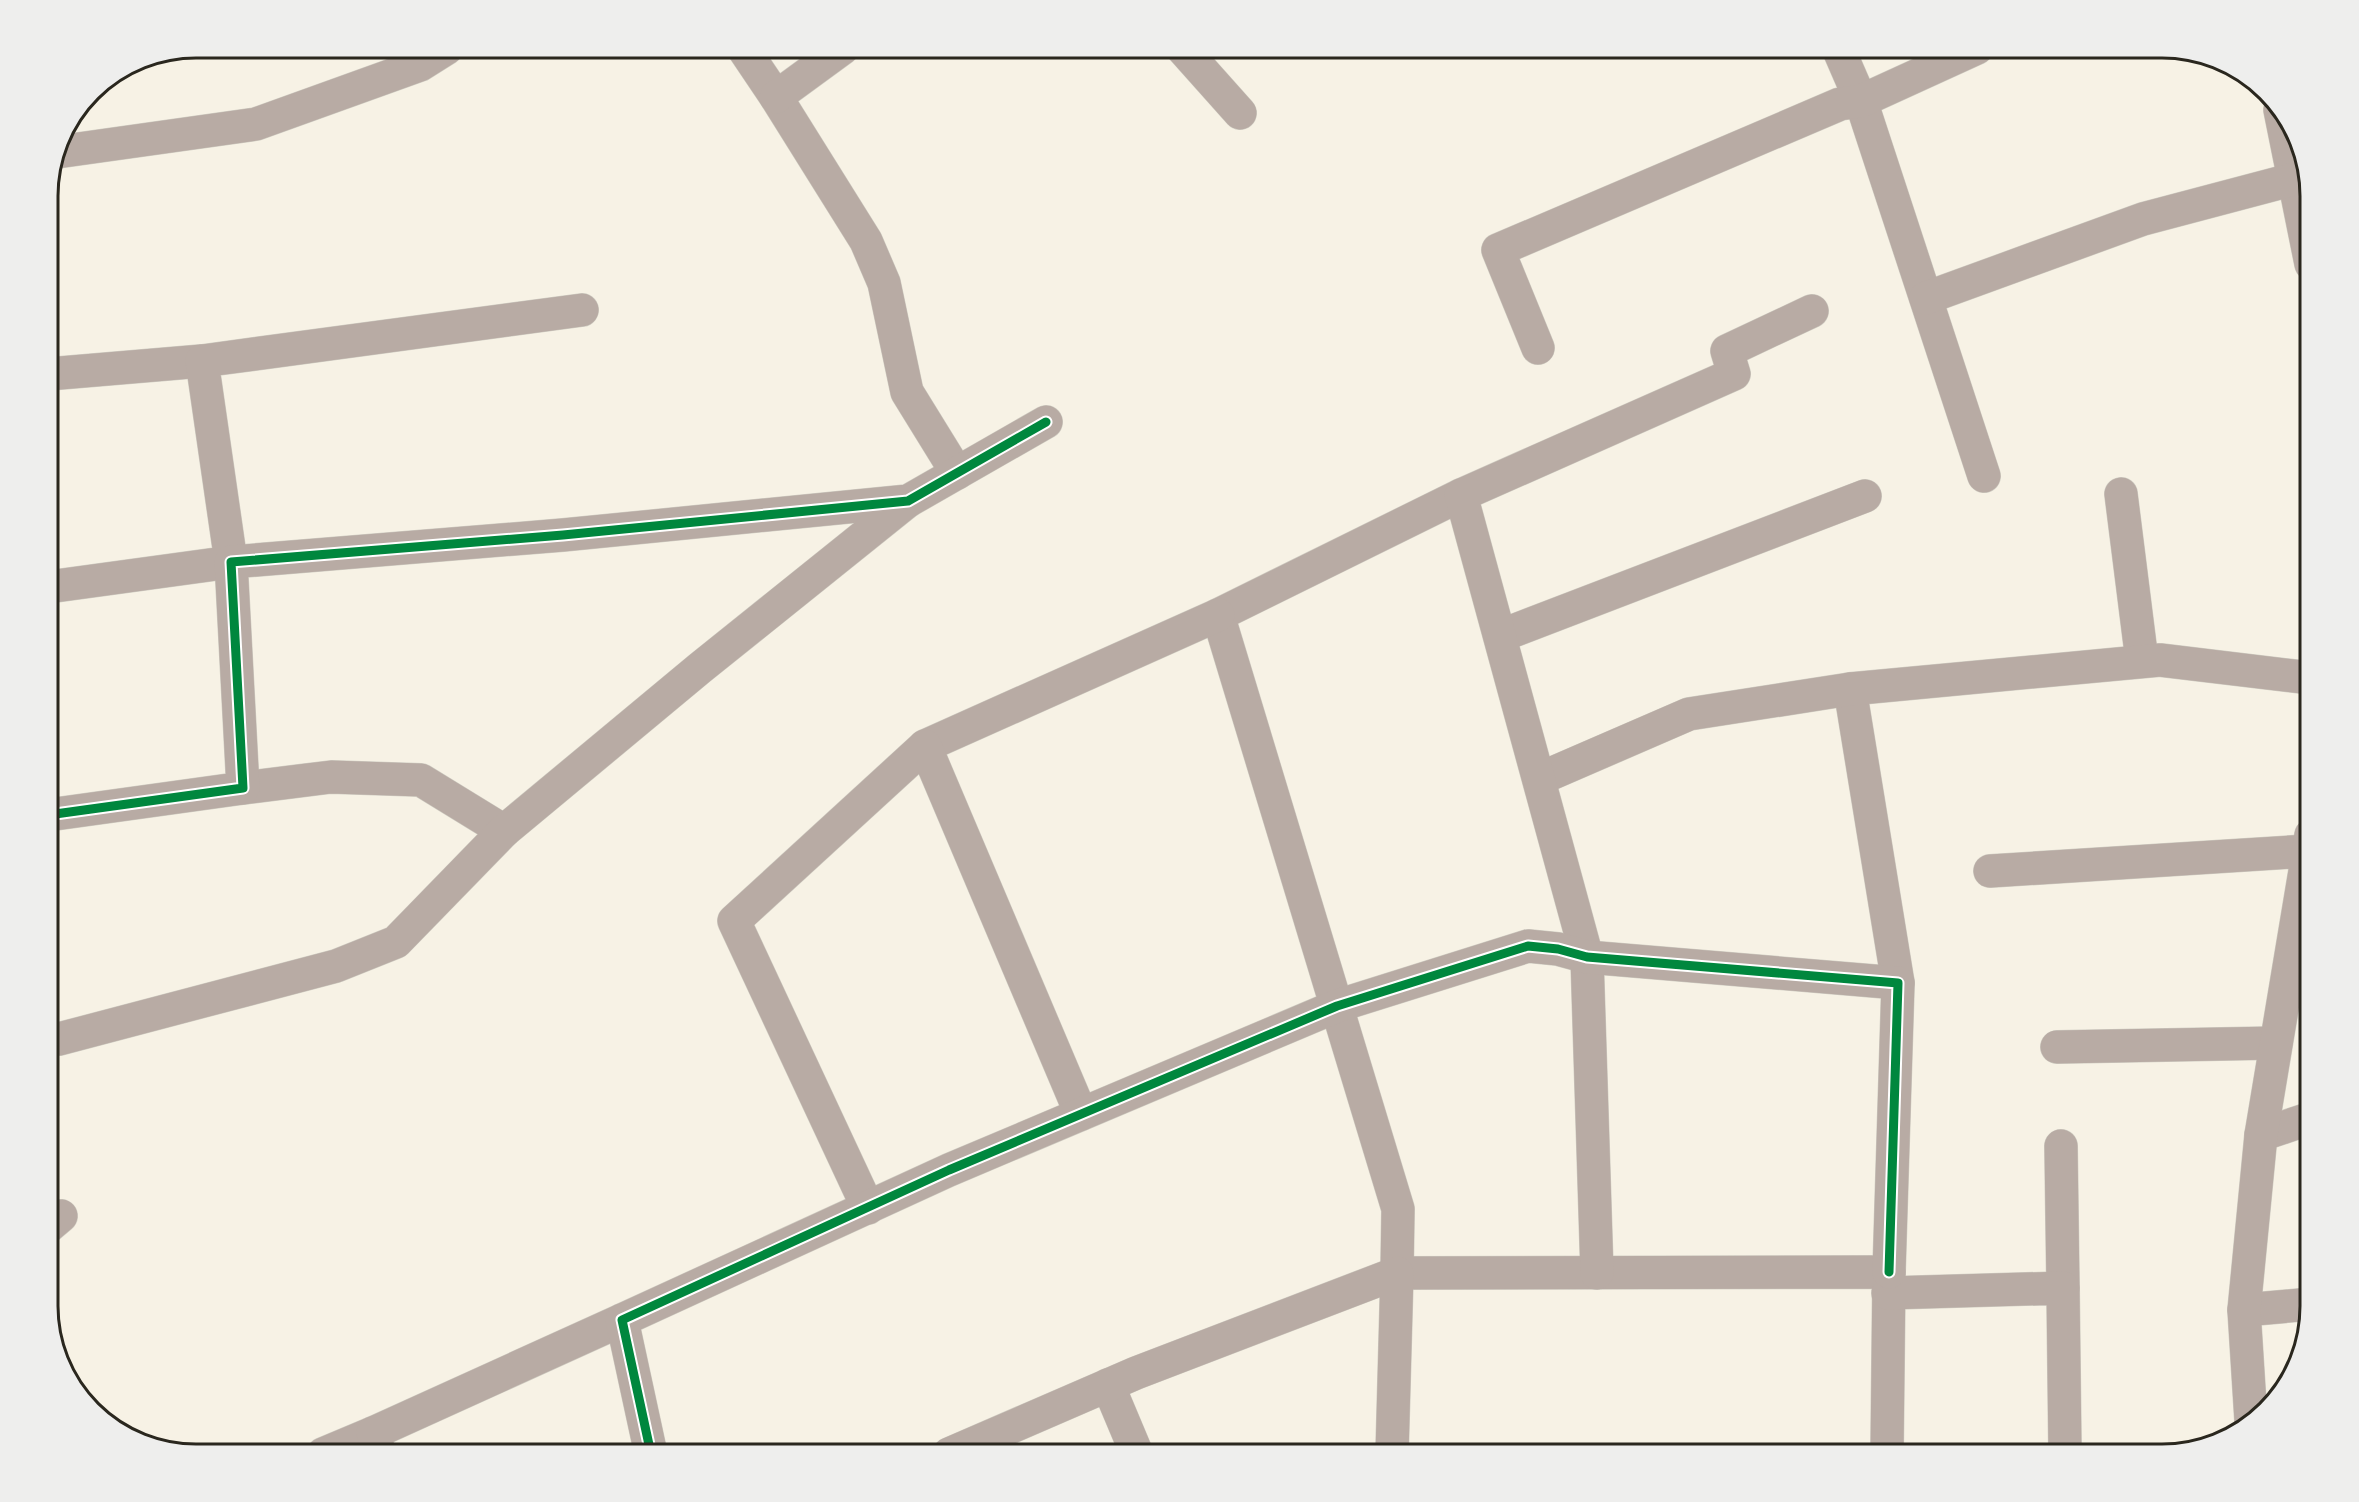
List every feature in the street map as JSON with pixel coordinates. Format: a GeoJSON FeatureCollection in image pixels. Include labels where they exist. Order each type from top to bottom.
{"type":"FeatureCollection","features":[{"type":"Feature","properties":{"kind":"street"},"geometry":{"type":"LineString","coordinates":[[1191,58],[1240,113]]}},
{"type":"Feature","properties":{"kind":"street"},"geometry":{"type":"LineString","coordinates":[[1842,58],[1861,101],[1984,476]]}},
{"type":"Feature","properties":{"kind":"street"},"geometry":{"type":"LineString","coordinates":[[1538,348],[1498,250],[1840,104],[1861,101],[1955,58]]}},
{"type":"Feature","properties":{"kind":"street"},"geometry":{"type":"LineString","coordinates":[[67,151],[256,124],[420,65],[430,59]]}},
{"type":"Feature","properties":{"kind":"street"},"geometry":{"type":"LineString","coordinates":[[750,59],[866,241],[884,283],[907,392],[957,473]]}},
{"type":"Feature","properties":{"kind":"street"},"geometry":{"type":"LineString","coordinates":[[776,97],[828,59]]}},
{"type":"Feature","properties":{"kind":"street"},"geometry":{"type":"LineString","coordinates":[[2290,143],[2297,169]]}},
{"type":"Feature","properties":{"kind":"street"},"geometry":{"type":"LineString","coordinates":[[1926,298],[2143,219],[2299,178]]}},
{"type":"Feature","properties":{"kind":"street"},"geometry":{"type":"LineString","coordinates":[[59,373],[202,361],[582,310]]}},
{"type":"Feature","properties":{"kind":"street"},"geometry":{"type":"LineString","coordinates":[[868,1208],[734,921],[925,746],[1218,615],[1461,495],[1734,374],[1727,351],[1812,311]]}},
{"type":"Feature","properties":{"kind":"street"},"geometry":{"type":"LineString","coordinates":[[202,361],[231,562],[243,788]]}},
{"type":"Feature","properties":{"kind":"street"},"geometry":{"type":"LineString","coordinates":[[59,1039],[336,966],[396,942],[504,831],[700,668],[908,501],[1046,422]]}},
{"type":"Feature","properties":{"kind":"street"},"geometry":{"type":"LineString","coordinates":[[2121,494],[2142,661]]}},
{"type":"Feature","properties":{"kind":"street"},"geometry":{"type":"LineString","coordinates":[[1461,495],[1587,957],[1597,1273]]}},
{"type":"Feature","properties":{"kind":"street"},"geometry":{"type":"LineString","coordinates":[[1500,636],[1864,496]]}},
{"type":"Feature","properties":{"kind":"street"},"geometry":{"type":"LineString","coordinates":[[59,585],[231,562],[563,535],[908,501]]}},
{"type":"Feature","properties":{"kind":"street"},"geometry":{"type":"LineString","coordinates":[[1218,615],[1398,1209],[1392,1444]]}},
{"type":"Feature","properties":{"kind":"street"},"geometry":{"type":"LineString","coordinates":[[1539,779],[1689,714],[1850,689],[2160,660],[2300,677]]}},
{"type":"Feature","properties":{"kind":"street"},"geometry":{"type":"LineString","coordinates":[[1850,689],[1898,983],[1888,1283],[1887,1444]]}},
{"type":"Feature","properties":{"kind":"street"},"geometry":{"type":"LineString","coordinates":[[925,746],[1081,1114]]}},
{"type":"Feature","properties":{"kind":"street"},"geometry":{"type":"LineString","coordinates":[[59,813],[331,777],[421,780],[504,831]]}},
{"type":"Feature","properties":{"kind":"street"},"geometry":{"type":"LineString","coordinates":[[1990,871],[2300,844]]}},
{"type":"Feature","properties":{"kind":"street"},"geometry":{"type":"LineString","coordinates":[[2250,1411],[2244,1310],[2261,1136],[2300,902]]}},
{"type":"Feature","properties":{"kind":"street"},"geometry":{"type":"LineString","coordinates":[[376,1444],[622,1320],[949,1170],[1337,1006],[1528,946],[1558,949],[1587,957],[1898,983]]}},
{"type":"Feature","properties":{"kind":"street"},"geometry":{"type":"LineString","coordinates":[[2057,1047],[2276,1043]]}},
{"type":"Feature","properties":{"kind":"street"},"geometry":{"type":"LineString","coordinates":[[2261,1136],[2300,1122]]}},
{"type":"Feature","properties":{"kind":"street"},"geometry":{"type":"LineString","coordinates":[[2061,1146],[2065,1444]]}},
{"type":"Feature","properties":{"kind":"street"},"geometry":{"type":"LineString","coordinates":[[972,1444],[1108,1385],[1396,1274],[1597,1273],[2063,1288]]}},
{"type":"Feature","properties":{"kind":"street"},"geometry":{"type":"LineString","coordinates":[[2244,1310],[2300,1305]]}},
{"type":"Feature","properties":{"kind":"street"},"geometry":{"type":"LineString","coordinates":[[622,1320],[649,1444]]}},
{"type":"Feature","properties":{"kind":"street"},"geometry":{"type":"LineString","coordinates":[[1108,1385],[1133,1444]]}},
{"type":"Feature","properties":{"kind":"cycle path"},"geometry":{"type":"LineString","coordinates":[[59,813],[243,788],[231,562],[563,535],[908,501],[1046,422]]}},
{"type":"Feature","properties":{"kind":"cycle path"},"geometry":{"type":"LineString","coordinates":[[649,1444],[622,1320],[949,1170],[1337,1006],[1528,946],[1558,949],[1587,957],[1898,983],[1889,1272]]}}]}
